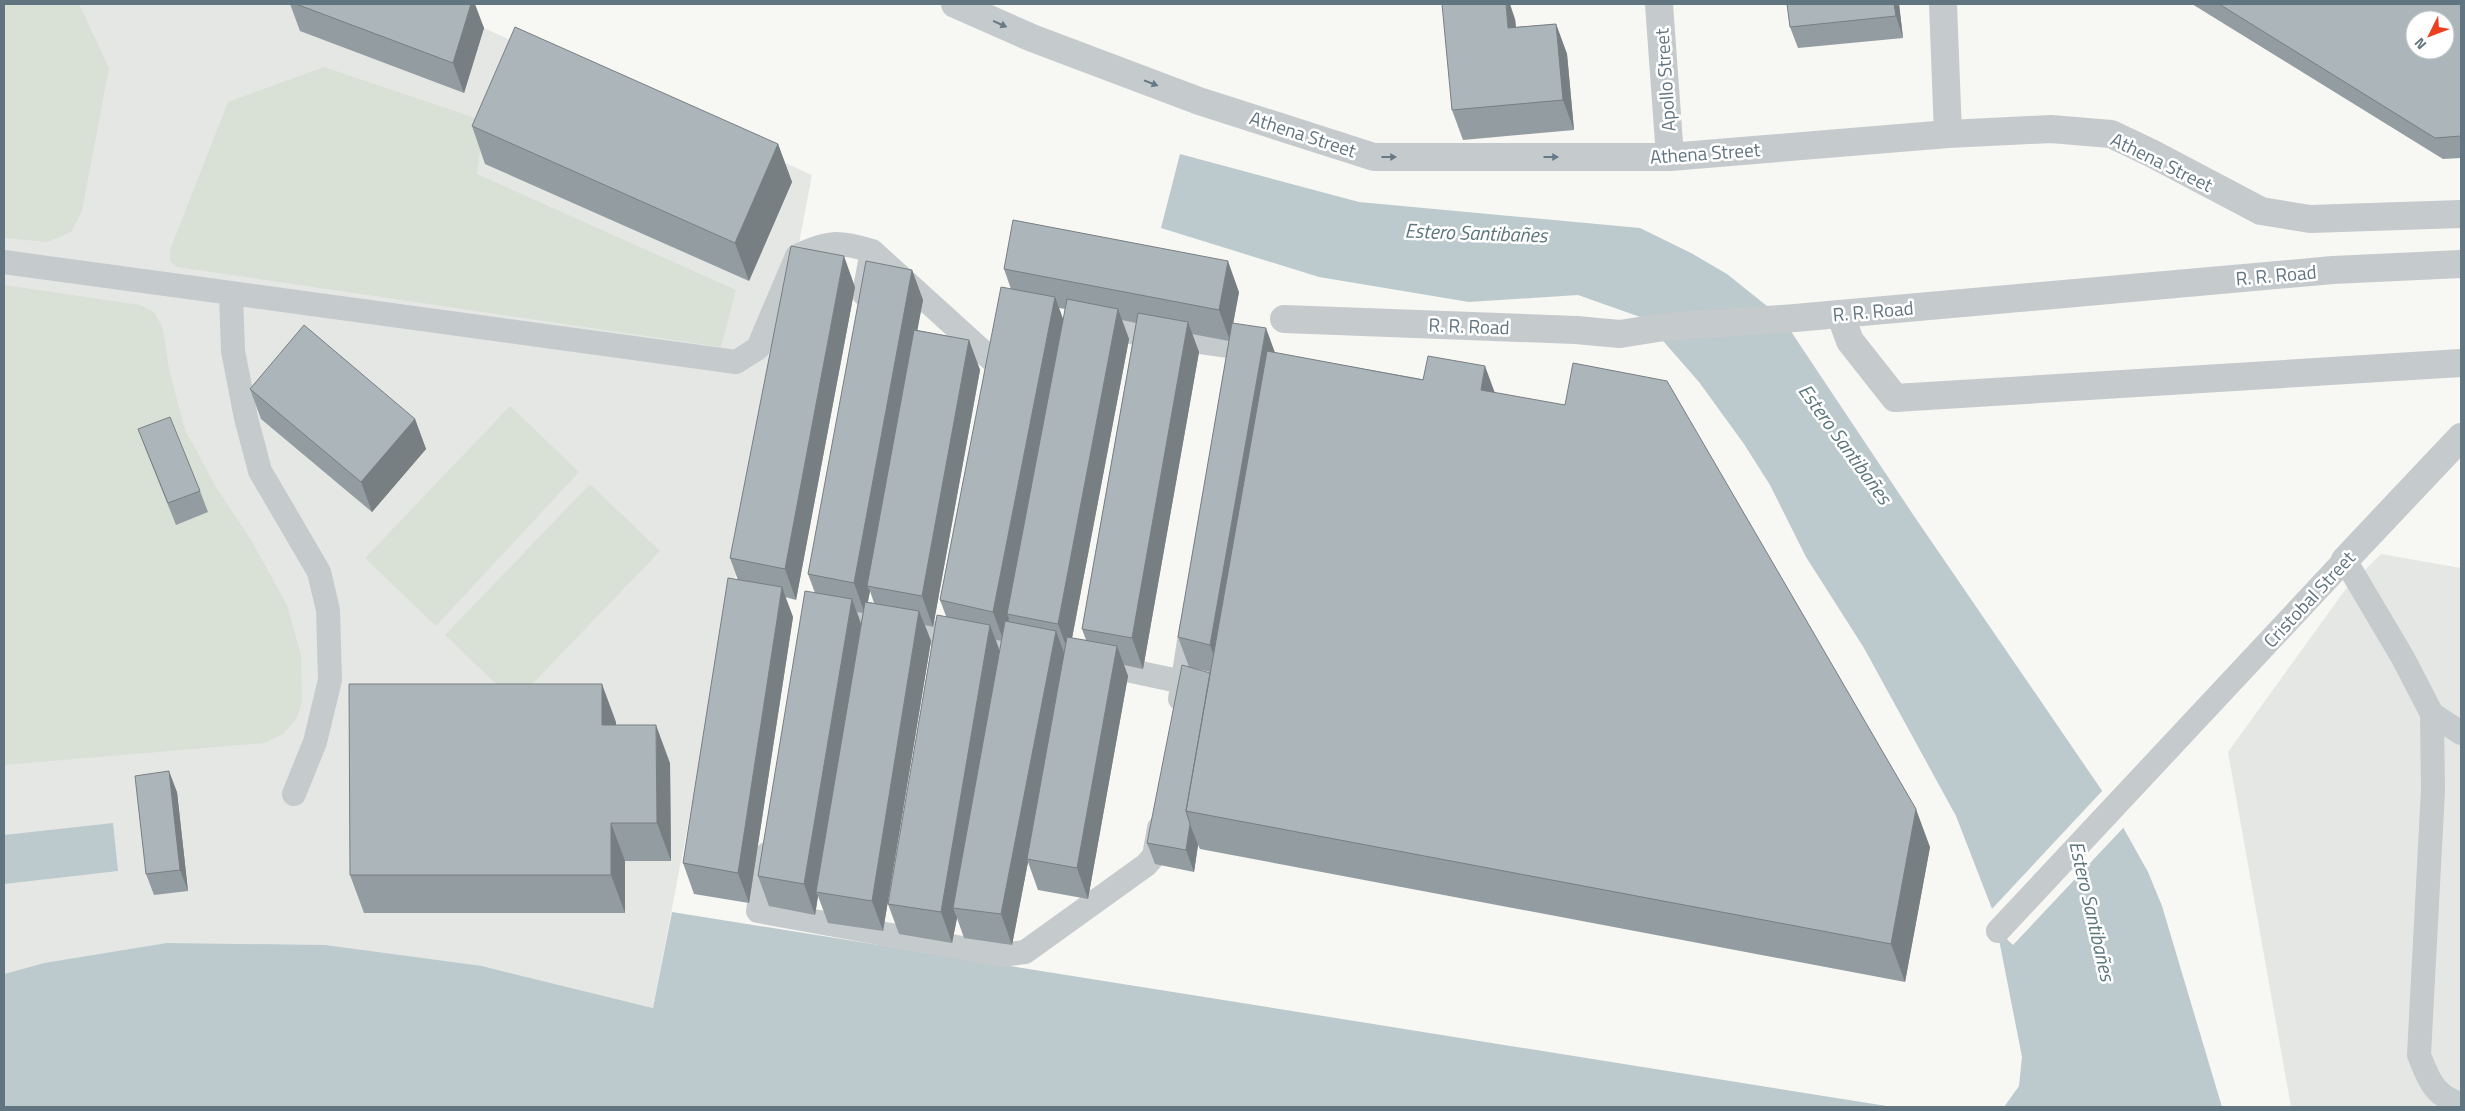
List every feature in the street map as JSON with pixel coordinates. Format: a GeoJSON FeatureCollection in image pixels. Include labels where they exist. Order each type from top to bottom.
{"type":"FeatureCollection","features":[{"type":"Feature","properties":{"kind":"street","name":"Athena Street"},"geometry":{"type":"LineString","coordinates":[[955,4],[1032,38],[1199,101],[1374,157],[1670,157],[1948,134],[2052,129],[2111,134],[2261,211],[2269,213],[2310,219],[2461,214]]}},
{"type":"Feature","properties":{"kind":"street","name":"Apollo Street"},"geometry":{"type":"LineString","coordinates":[[1659,4],[1670,157]]}},
{"type":"Feature","properties":{"kind":"street"},"geometry":{"type":"LineString","coordinates":[[1943,4],[1948,134]]}},
{"type":"Feature","properties":{"kind":"street","name":"R. R. Road"},"geometry":{"type":"LineString","coordinates":[[1255,339],[1576,330],[1620,334],[1699,324],[1795,318],[2333,270],[2461,264]]}},
{"type":"Feature","properties":{"kind":"street"},"geometry":{"type":"LineString","coordinates":[[1840,314],[1850,341],[1895,398],[2461,363]]}},
{"type":"Feature","properties":{"kind":"street","name":"Cristobal Street"},"geometry":{"type":"LineString","coordinates":[[2345,560],[2456,449]]}},
{"type":"Feature","properties":{"kind":"lane"},"geometry":{"type":"LineString","coordinates":[[4,262],[736,362],[758,348],[797,256],[822,244],[848,244],[872,251],[990,368],[997,333]]}},
{"type":"Feature","properties":{"kind":"lane"},"geometry":{"type":"LineString","coordinates":[[860,319],[872,251]]}},
{"type":"Feature","properties":{"kind":"lane"},"geometry":{"type":"LineString","coordinates":[[231,294],[233,351],[246,418],[260,471],[318,572],[328,610],[330,680],[315,742],[294,794]]}},
{"type":"Feature","properties":{"kind":"lane"},"geometry":{"type":"LineString","coordinates":[[1077,323],[1105,332],[1255,339]]}},
{"type":"Feature","properties":{"kind":"lane"},"geometry":{"type":"LineString","coordinates":[[2345,560],[2403,658],[2432,714],[2433,790],[2419,1055],[2428,1079],[2447,1100],[2461,1104]]}},
{"type":"Feature","properties":{"kind":"lane","name":"Cristobal Street"},"geometry":{"type":"LineString","coordinates":[[1998,931],[2345,560]]}},
{"type":"Feature","properties":{"kind":"lane"},"geometry":{"type":"LineString","coordinates":[[1176,721],[1195,603]]}},
{"type":"Feature","properties":{"kind":"lane"},"geometry":{"type":"LineString","coordinates":[[809,610],[943,636],[1056,655],[1183,682]]}},
{"type":"Feature","properties":{"kind":"lane"},"geometry":{"type":"LineString","coordinates":[[2432,714],[2461,733]]}},
{"type":"Feature","properties":{"kind":"lane"},"geometry":{"type":"LineString","coordinates":[[771,833],[758,911],[892,924],[1002,950],[1025,952],[1146,866],[1154,856],[1162,809]]}},
{"type":"Feature","properties":{"kind":"shaded area"},"geometry":{"type":"Polygon","coordinates":[[[4,4],[424,4],[484,28],[812,175],[653,1008],[482,966],[44,963],[4,974],[4,4]]]}},
{"type":"Feature","properties":{"kind":"shaded area"},"geometry":{"type":"Polygon","coordinates":[[[4,4],[79,4],[109,68],[82,211],[71,232],[48,242],[4,238],[4,4]]]}},
{"type":"Feature","properties":{"kind":"shaded area"},"geometry":{"type":"Polygon","coordinates":[[[324,67],[484,121],[477,174],[736,290],[721,347],[177,267],[170,261],[170,250],[228,102],[324,67]]]}},
{"type":"Feature","properties":{"kind":"shaded area"},"geometry":{"type":"Polygon","coordinates":[[[4,285],[140,305],[155,313],[163,329],[169,369],[185,430],[216,487],[251,540],[287,605],[301,655],[302,702],[297,718],[283,734],[265,743],[4,765],[4,285]]]}},
{"type":"Feature","properties":{"kind":"shaded area"},"geometry":{"type":"Polygon","coordinates":[[[510,406],[579,472],[436,626],[365,558],[510,406]]]}},
{"type":"Feature","properties":{"kind":"shaded area"},"geometry":{"type":"Polygon","coordinates":[[[590,484],[660,551],[515,702],[445,635],[590,484]]]}},
{"type":"Feature","properties":{"kind":"shaded area"},"geometry":{"type":"Polygon","coordinates":[[[2381,554],[2461,568],[2461,1107],[2291,1107],[2228,752],[2345,590],[2381,554]]]}},
{"type":"Feature","properties":{"kind":"water","name":"Estero Santibañes"},"geometry":{"type":"Polygon","coordinates":[[[1180,154],[1359,202],[1640,228],[1691,253],[1727,274],[1782,318],[1914,516],[2105,795],[2148,872],[2162,906],[2222,1107],[2004,1107],[2019,1086],[2022,1057],[1994,914],[1956,816],[1864,648],[1806,557],[1770,485],[1744,444],[1699,382],[1643,318],[1578,295],[1469,302],[1319,277],[1161,228],[1180,154]]]}},
{"type":"Feature","properties":{"kind":"water"},"geometry":{"type":"Polygon","coordinates":[[[113,823],[118,871],[4,884],[4,835],[113,823]]]}},
{"type":"Feature","properties":{"kind":"water"},"geometry":{"type":"Polygon","coordinates":[[[672,912],[1893,1107],[4,1107],[4,974],[44,963],[167,943],[325,945],[482,966],[653,1008],[672,912]]]}},
{"type":"Feature","properties":{"kind":"pier"},"geometry":{"type":"Polygon","coordinates":[[[2104,789],[2125,826],[2013,945],[1994,927],[1990,911],[2104,789]]]}},
{"type":"Feature","properties":{"kind":"building"},"geometry":{"type":"Polygon","coordinates":[[[296,4],[471,4],[453,63],[296,4]]]}},
{"type":"Feature","properties":{"kind":"building"},"geometry":{"type":"Polygon","coordinates":[[[1442,4],[1506,4],[1508,28],[1556,24],[1563,100],[1452,110],[1442,4]]]}},
{"type":"Feature","properties":{"kind":"building"},"geometry":{"type":"Polygon","coordinates":[[[1787,4],[1894,4],[1896,16],[1790,27],[1787,4]]]}},
{"type":"Feature","properties":{"kind":"building"},"geometry":{"type":"Polygon","coordinates":[[[2219,4],[2461,4],[2461,136],[2435,138],[2219,4]]]}},
{"type":"Feature","properties":{"kind":"building"},"geometry":{"type":"Polygon","coordinates":[[[515,27],[778,144],[735,243],[472,126],[515,27]]]}},
{"type":"Feature","properties":{"kind":"building"},"geometry":{"type":"Polygon","coordinates":[[[1013,220],[1228,261],[1219,310],[1004,269],[1013,220]]]}},
{"type":"Feature","properties":{"kind":"building"},"geometry":{"type":"Polygon","coordinates":[[[791,246],[844,256],[785,569],[730,558],[791,246]]]}},
{"type":"Feature","properties":{"kind":"building"},"geometry":{"type":"Polygon","coordinates":[[[866,261],[912,270],[854,583],[808,574],[866,261]]]}},
{"type":"Feature","properties":{"kind":"building"},"geometry":{"type":"Polygon","coordinates":[[[1001,287],[1055,297],[993,612],[940,600],[1001,287]]]}},
{"type":"Feature","properties":{"kind":"building"},"geometry":{"type":"Polygon","coordinates":[[[1067,299],[1118,309],[1058,624],[1007,614],[1067,299]]]}},
{"type":"Feature","properties":{"kind":"building"},"geometry":{"type":"Polygon","coordinates":[[[1138,313],[1188,322],[1132,638],[1082,629],[1138,313]]]}},
{"type":"Feature","properties":{"kind":"building"},"geometry":{"type":"Polygon","coordinates":[[[1232,323],[1266,328],[1210,645],[1178,637],[1232,323]]]}},
{"type":"Feature","properties":{"kind":"building"},"geometry":{"type":"Polygon","coordinates":[[[304,325],[415,419],[361,482],[250,389],[304,325]]]}},
{"type":"Feature","properties":{"kind":"building"},"geometry":{"type":"Polygon","coordinates":[[[914,330],[969,340],[922,596],[867,586],[914,330]]]}},
{"type":"Feature","properties":{"kind":"building"},"geometry":{"type":"Polygon","coordinates":[[[1267,351],[1423,380],[1428,356],[1485,366],[1481,390],[1565,405],[1573,363],[1667,381],[1916,809],[1891,944],[1186,811],[1267,351]]]}},
{"type":"Feature","properties":{"kind":"building"},"geometry":{"type":"Polygon","coordinates":[[[170,417],[200,491],[168,503],[138,429],[170,417]]]}},
{"type":"Feature","properties":{"kind":"building"},"geometry":{"type":"Polygon","coordinates":[[[728,578],[782,587],[738,873],[683,863],[728,578]]]}},
{"type":"Feature","properties":{"kind":"building"},"geometry":{"type":"Polygon","coordinates":[[[805,591],[852,599],[804,884],[758,876],[805,591]]]}},
{"type":"Feature","properties":{"kind":"building"},"geometry":{"type":"Polygon","coordinates":[[[865,602],[919,611],[872,901],[816,892],[865,602]]]}},
{"type":"Feature","properties":{"kind":"building"},"geometry":{"type":"Polygon","coordinates":[[[937,615],[990,625],[941,912],[888,904],[937,615]]]}},
{"type":"Feature","properties":{"kind":"building"},"geometry":{"type":"Polygon","coordinates":[[[1005,621],[1056,631],[1001,914],[953,908],[1005,621]]]}},
{"type":"Feature","properties":{"kind":"building"},"geometry":{"type":"Polygon","coordinates":[[[1067,637],[1117,646],[1077,868],[1027,859],[1067,637]]]}},
{"type":"Feature","properties":{"kind":"building"},"geometry":{"type":"Polygon","coordinates":[[[1182,665],[1210,673],[1186,811],[1190,824],[1186,850],[1147,843],[1182,665]]]}},
{"type":"Feature","properties":{"kind":"building"},"geometry":{"type":"Polygon","coordinates":[[[349,684],[602,684],[602,725],[656,725],[657,823],[611,823],[611,875],[350,875],[349,684]]]}},
{"type":"Feature","properties":{"kind":"building"},"geometry":{"type":"Polygon","coordinates":[[[169,771],[180,870],[146,874],[135,776],[169,771]]]}}]}
